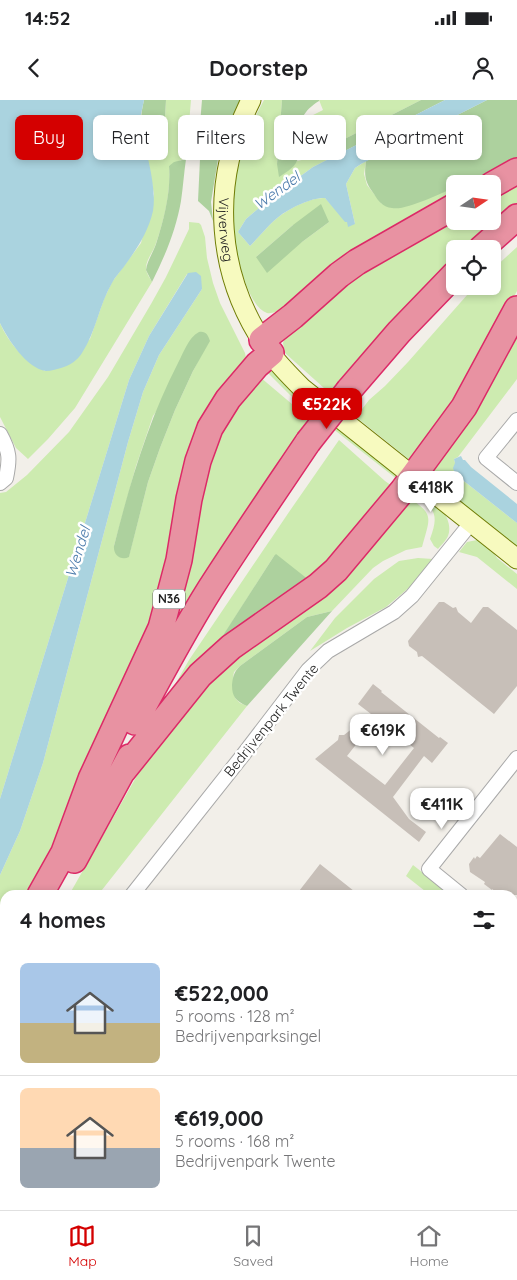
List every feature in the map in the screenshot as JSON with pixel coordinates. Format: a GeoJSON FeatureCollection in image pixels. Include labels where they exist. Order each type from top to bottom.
{"type":"FeatureCollection","features":[{"type":"Feature","properties":{"kind":"highway"},"geometry":{"type":"LineString","coordinates":[[501,180],[517,171]]}},
{"type":"Feature","properties":{"kind":"highway","name":"N36"},"geometry":{"type":"LineString","coordinates":[[64,852],[91,779],[161,628],[179,560],[189,499],[198,461],[210,428],[228,399],[257,365],[267,347],[293,316],[339,275],[357,262],[446,211]]}},
{"type":"Feature","properties":{"kind":"highway"},"geometry":{"type":"LineString","coordinates":[[491,240],[517,216]]}},
{"type":"Feature","properties":{"kind":"highway"},"geometry":{"type":"LineString","coordinates":[[501,248],[517,233]]}},
{"type":"Feature","properties":{"kind":"highway","name":"N36"},"geometry":{"type":"LineString","coordinates":[[43,890],[190,623],[255,519],[314,447],[400,332],[446,283]]}},
{"type":"Feature","properties":{"kind":"highway","name":"N36"},"geometry":{"type":"LineString","coordinates":[[355,394],[452,295]]}},
{"type":"Feature","properties":{"kind":"highway","name":"N36"},"geometry":{"type":"LineString","coordinates":[[123,771],[200,675],[231,647],[318,586],[336,570],[413,476],[464,407],[517,309]]}},
{"type":"Feature","properties":{"kind":"highway","name":"N36"},"geometry":{"type":"LineString","coordinates":[[59,890],[194,642],[314,447]]}},
{"type":"Feature","properties":{"kind":"main road","name":"Vijverweg"},"geometry":{"type":"LineString","coordinates":[[251,100],[236,135],[226,172],[224,225],[229,262],[235,285],[241,301],[267,347],[302,388],[517,559]]}},
{"type":"Feature","properties":{"kind":"street"},"geometry":{"type":"LineString","coordinates":[[517,420],[486,458],[517,483]]}},
{"type":"Feature","properties":{"kind":"street"},"geometry":{"type":"LineString","coordinates":[[0,434],[7,448],[9,463],[3,480]]}},
{"type":"Feature","properties":{"kind":"street","name":"Bedrijvenpark Twente"},"geometry":{"type":"LineString","coordinates":[[136,890],[308,670],[328,651],[394,612],[412,596],[471,523]]}},
{"type":"Feature","properties":{"kind":"street"},"geometry":{"type":"LineString","coordinates":[[455,890],[429,869],[517,758]]}},
{"type":"Feature","properties":{"kind":"green space"},"geometry":{"type":"Polygon","coordinates":[[[144,100],[166,100],[165,115],[142,115],[144,100]]]}},
{"type":"Feature","properties":{"kind":"green space"},"geometry":{"type":"Polygon","coordinates":[[[166,100],[191,100],[190,115],[178,115],[178,160],[181,160],[169,166],[168,197],[164,217],[155,246],[146,265],[152,282],[75,408],[28,459],[16,448],[0,417],[0,323],[18,351],[30,362],[45,371],[90,339],[112,282],[141,243],[154,194],[147,160],[168,160],[168,115],[165,115],[166,100]]]}},
{"type":"Feature","properties":{"kind":"green space"},"geometry":{"type":"Polygon","coordinates":[[[202,100],[241,100],[233,115],[201,115],[202,100]]]}},
{"type":"Feature","properties":{"kind":"green space"},"geometry":{"type":"Polygon","coordinates":[[[264,100],[282,100],[281,115],[274,115],[274,160],[277,160],[277,164],[289,170],[297,161],[327,160],[313,167],[273,196],[246,219],[238,232],[250,246],[281,215],[296,206],[314,199],[325,198],[347,222],[355,224],[346,184],[355,168],[366,161],[364,174],[367,185],[382,204],[446,191],[446,198],[361,247],[282,310],[267,313],[258,307],[244,280],[239,263],[232,213],[233,192],[239,160],[264,160],[264,115],[256,115],[264,100]],[[329,222],[293,225],[256,257],[302,242],[329,222]]]}},
{"type":"Feature","properties":{"kind":"green space"},"geometry":{"type":"Polygon","coordinates":[[[282,100],[319,100],[304,115],[281,115],[282,100]]]}},
{"type":"Feature","properties":{"kind":"green space"},"geometry":{"type":"Polygon","coordinates":[[[319,100],[421,100],[392,115],[356,115],[356,133],[346,138],[346,115],[313,115],[323,110],[319,100]]]}},
{"type":"Feature","properties":{"kind":"green space"},"geometry":{"type":"Polygon","coordinates":[[[421,100],[445,100],[416,115],[392,115],[421,100]]]}},
{"type":"Feature","properties":{"kind":"green space"},"geometry":{"type":"Polygon","coordinates":[[[487,100],[517,100],[517,158],[487,175],[446,175],[446,192],[406,207],[392,208],[383,205],[367,182],[365,175],[366,161],[368,160],[482,160],[482,115],[457,115],[487,100]]]}},
{"type":"Feature","properties":{"kind":"green space"},"geometry":{"type":"Polygon","coordinates":[[[356,133],[356,145],[346,150],[346,138],[356,133]]]}},
{"type":"Feature","properties":{"kind":"green space"},"geometry":{"type":"Polygon","coordinates":[[[186,160],[181,201],[166,253],[152,282],[146,270],[164,215],[168,196],[169,166],[174,162],[186,160]]]}},
{"type":"Feature","properties":{"kind":"green space"},"geometry":{"type":"Polygon","coordinates":[[[200,160],[218,160],[211,202],[213,221],[209,211],[198,201],[200,160]]]}},
{"type":"Feature","properties":{"kind":"green space"},"geometry":{"type":"Polygon","coordinates":[[[277,160],[298,160],[292,168],[279,177],[277,160]]]}},
{"type":"Feature","properties":{"kind":"green space"},"geometry":{"type":"Polygon","coordinates":[[[517,177],[517,210],[501,225],[501,186],[517,177]]]}},
{"type":"Feature","properties":{"kind":"green space"},"geometry":{"type":"Polygon","coordinates":[[[321,204],[329,222],[302,242],[267,273],[256,257],[321,204]]]}},
{"type":"Feature","properties":{"kind":"green space"},"geometry":{"type":"Polygon","coordinates":[[[446,218],[446,230],[496,230],[485,240],[446,240],[446,279],[334,397],[285,353],[283,343],[285,337],[335,286],[446,218]]]}},
{"type":"Feature","properties":{"kind":"green space"},"geometry":{"type":"Polygon","coordinates":[[[189,222],[199,223],[205,237],[207,258],[213,283],[220,303],[246,358],[175,563],[35,890],[0,890],[0,875],[20,831],[43,763],[143,392],[159,355],[202,289],[187,274],[149,336],[129,380],[0,799],[0,493],[6,492],[27,475],[69,432],[108,377],[166,277],[189,229],[189,222]],[[209,338],[153,416],[136,466],[114,546],[129,556],[148,482],[160,448],[175,410],[209,338]]]}},
{"type":"Feature","properties":{"kind":"green space"},"geometry":{"type":"Polygon","coordinates":[[[517,247],[517,291],[474,371],[411,461],[356,417],[369,400],[408,362],[467,295],[501,295],[501,262],[517,247]]]}},
{"type":"Feature","properties":{"kind":"green space"},"geometry":{"type":"Polygon","coordinates":[[[199,332],[206,334],[210,341],[193,371],[160,448],[148,482],[129,557],[120,558],[115,552],[114,546],[149,430],[167,385],[187,346],[199,332]]]}},
{"type":"Feature","properties":{"kind":"green space"},"geometry":{"type":"Polygon","coordinates":[[[517,333],[517,379],[458,457],[454,459],[455,474],[517,523],[517,548],[437,486],[432,476],[431,468],[517,333]]]}},
{"type":"Feature","properties":{"kind":"green space"},"geometry":{"type":"Polygon","coordinates":[[[267,372],[278,373],[397,474],[398,480],[290,395],[267,372]]]}},
{"type":"Feature","properties":{"kind":"green space"},"geometry":{"type":"Polygon","coordinates":[[[260,377],[312,421],[178,618],[196,538],[200,502],[218,431],[260,377]]]}},
{"type":"Feature","properties":{"kind":"green space"},"geometry":{"type":"Polygon","coordinates":[[[339,440],[395,488],[314,584],[274,556],[220,641],[147,734],[189,660],[339,440]]]}},
{"type":"Feature","properties":{"kind":"green space"},"geometry":{"type":"Polygon","coordinates":[[[417,496],[436,504],[448,521],[448,536],[438,549],[430,539],[435,519],[434,514],[429,506],[417,496]]]}},
{"type":"Feature","properties":{"kind":"green space"},"geometry":{"type":"Polygon","coordinates":[[[408,497],[423,508],[428,518],[428,523],[422,547],[406,550],[383,561],[373,568],[332,611],[307,617],[234,672],[235,698],[247,706],[102,890],[72,890],[177,709],[408,497]]]}},
{"type":"Feature","properties":{"kind":"green space"},"geometry":{"type":"Polygon","coordinates":[[[477,540],[488,544],[497,558],[517,574],[517,589],[477,557],[459,552],[467,542],[477,540]]]}},
{"type":"Feature","properties":{"kind":"green space"},"geometry":{"type":"Polygon","coordinates":[[[276,554],[314,584],[220,641],[274,556],[276,554]]]}},
{"type":"Feature","properties":{"kind":"green space"},"geometry":{"type":"Polygon","coordinates":[[[418,558],[433,559],[411,586],[386,607],[310,651],[335,618],[374,579],[399,561],[418,558]]]}},
{"type":"Feature","properties":{"kind":"green space"},"geometry":{"type":"Polygon","coordinates":[[[332,611],[247,706],[235,698],[232,682],[235,672],[240,666],[307,617],[332,611]]]}},
{"type":"Feature","properties":{"kind":"green space"},"geometry":{"type":"Polygon","coordinates":[[[413,865],[445,890],[424,890],[406,876],[413,865]]]}},
{"type":"Feature","properties":{"kind":"water"},"geometry":{"type":"Polygon","coordinates":[[[0,100],[144,100],[141,115],[93,115],[93,160],[148,160],[154,191],[154,202],[148,227],[128,261],[114,279],[91,336],[82,353],[64,367],[50,371],[39,369],[18,352],[0,323],[0,100]]]}},
{"type":"Feature","properties":{"kind":"water"},"geometry":{"type":"Polygon","coordinates":[[[445,100],[487,100],[457,115],[415,115],[445,100]]]}},
{"type":"Feature","properties":{"kind":"water"},"geometry":{"type":"Polygon","coordinates":[[[356,145],[356,160],[369,160],[355,168],[346,184],[355,224],[348,227],[347,222],[325,198],[315,199],[281,215],[250,246],[238,232],[246,219],[273,196],[313,167],[327,160],[346,160],[346,150],[356,145]]]}},
{"type":"Feature","properties":{"kind":"water","name":"Wendel"},"geometry":{"type":"Polygon","coordinates":[[[196,272],[201,276],[202,289],[159,355],[143,392],[43,763],[20,831],[0,875],[0,799],[129,380],[149,336],[188,273],[196,272]]]}},
{"type":"Feature","properties":{"kind":"water"},"geometry":{"type":"Polygon","coordinates":[[[461,456],[471,467],[517,504],[517,523],[455,474],[453,468],[454,459],[461,456]]]}},
{"type":"Feature","properties":{"kind":"building"},"geometry":{"type":"Polygon","coordinates":[[[439,602],[444,602],[453,608],[456,607],[458,612],[471,623],[483,607],[488,607],[517,630],[517,686],[494,714],[422,656],[418,657],[417,652],[409,646],[408,641],[439,602]]]}},
{"type":"Feature","properties":{"kind":"building"},"geometry":{"type":"Polygon","coordinates":[[[373,684],[439,738],[448,743],[432,763],[424,756],[393,797],[409,819],[426,832],[419,842],[315,759],[338,740],[339,735],[344,735],[371,714],[358,704],[373,684]],[[377,718],[347,756],[385,785],[414,748],[377,718]]]}},
{"type":"Feature","properties":{"kind":"building"},"geometry":{"type":"Polygon","coordinates":[[[500,834],[517,847],[517,890],[492,890],[484,884],[485,882],[470,872],[469,864],[474,857],[475,859],[477,856],[480,858],[500,834]]]}},
{"type":"Feature","properties":{"kind":"building"},"geometry":{"type":"Polygon","coordinates":[[[320,864],[353,890],[300,890],[320,864]]]}}]}
